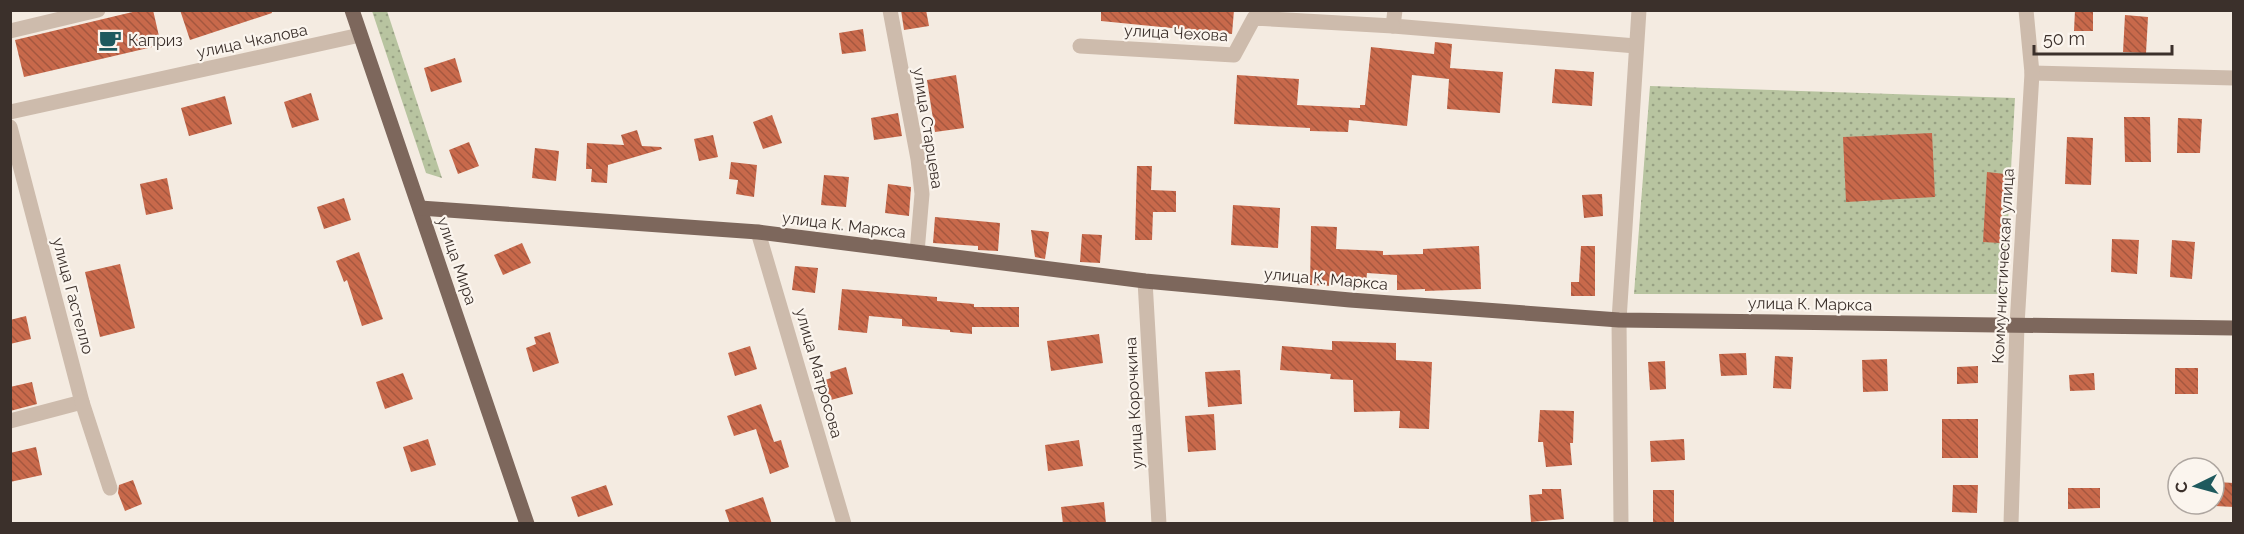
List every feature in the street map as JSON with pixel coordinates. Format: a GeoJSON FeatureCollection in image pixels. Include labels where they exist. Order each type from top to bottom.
{"type":"FeatureCollection","features":[{"type":"Feature","properties":{"kind":"main road","name":"улица Мира"},"geometry":{"type":"LineString","coordinates":[[352,10],[527,524]]}},
{"type":"Feature","properties":{"kind":"main road","name":"улица К. Маркса"},"geometry":{"type":"LineString","coordinates":[[420,208],[758,232],[1145,281],[1339,299],[1619,320],[2234,328]]}},
{"type":"Feature","properties":{"kind":"street"},"geometry":{"type":"LineString","coordinates":[[10,31],[98,10]]}},
{"type":"Feature","properties":{"kind":"street","name":"улица Старцева"},"geometry":{"type":"LineString","coordinates":[[890,10],[918,159],[922,194],[917,252]]}},
{"type":"Feature","properties":{"kind":"street"},"geometry":{"type":"LineString","coordinates":[[1621,524],[1619,320],[1639,10]]}},
{"type":"Feature","properties":{"kind":"street","name":"Коммунистическая улица"},"geometry":{"type":"LineString","coordinates":[[2011,524],[2018,325],[2032,73],[2026,10]]}},
{"type":"Feature","properties":{"kind":"street","name":"улица Чехова"},"geometry":{"type":"LineString","coordinates":[[1080,46],[1234,55],[1254,18],[1394,18],[1636,46]]}},
{"type":"Feature","properties":{"kind":"street","name":"улица Чкалова"},"geometry":{"type":"LineString","coordinates":[[10,112],[360,35]]}},
{"type":"Feature","properties":{"kind":"street"},"geometry":{"type":"LineString","coordinates":[[2032,73],[2234,78]]}},
{"type":"Feature","properties":{"kind":"street","name":"улица Гастелло"},"geometry":{"type":"LineString","coordinates":[[10,127],[82,402],[110,488]]}},
{"type":"Feature","properties":{"kind":"street","name":"улица Матросова"},"geometry":{"type":"LineString","coordinates":[[758,232],[844,524]]}},
{"type":"Feature","properties":{"kind":"street","name":"улица Корочкина"},"geometry":{"type":"LineString","coordinates":[[1145,281],[1159,524]]}},
{"type":"Feature","properties":{"kind":"street"},"geometry":{"type":"LineString","coordinates":[[10,421],[82,402]]}},
{"type":"Feature","properties":{"kind":"green space"},"geometry":{"type":"Polygon","coordinates":[[[372,11],[387,11],[442,178],[426,173],[372,11]]]}},
{"type":"Feature","properties":{"kind":"green space"},"geometry":{"type":"Polygon","coordinates":[[[1650,86],[2015,98],[2004,294],[1634,294],[1650,86]]]}},
{"type":"Feature","properties":{"kind":"building"},"geometry":{"type":"Polygon","coordinates":[[[141,10],[153,10],[161,45],[24,77],[15,40],[141,10]]]}},
{"type":"Feature","properties":{"kind":"building"},"geometry":{"type":"Polygon","coordinates":[[[180,10],[271,10],[272,13],[190,40],[180,10]]]}},
{"type":"Feature","properties":{"kind":"building"},"geometry":{"type":"Polygon","coordinates":[[[901,10],[926,10],[929,26],[904,30],[901,10]]]}},
{"type":"Feature","properties":{"kind":"building"},"geometry":{"type":"Polygon","coordinates":[[[1101,10],[1234,10],[1232,34],[1101,21],[1101,10]]]}},
{"type":"Feature","properties":{"kind":"building"},"geometry":{"type":"Polygon","coordinates":[[[2075,10],[2093,10],[2093,31],[2074,31],[2075,10]]]}},
{"type":"Feature","properties":{"kind":"building"},"geometry":{"type":"Polygon","coordinates":[[[2125,15],[2148,17],[2146,53],[2123,52],[2125,15]]]}},
{"type":"Feature","properties":{"kind":"building"},"geometry":{"type":"Polygon","coordinates":[[[863,29],[866,51],[842,54],[839,33],[863,29]]]}},
{"type":"Feature","properties":{"kind":"building"},"geometry":{"type":"Polygon","coordinates":[[[1435,42],[1452,44],[1450,68],[1503,72],[1500,113],[1447,109],[1449,79],[1412,75],[1407,126],[1349,120],[1348,132],[1234,124],[1237,75],[1299,79],[1297,105],[1360,108],[1360,105],[1365,105],[1371,47],[1434,54],[1435,42]]]}},
{"type":"Feature","properties":{"kind":"building"},"geometry":{"type":"Polygon","coordinates":[[[455,58],[462,82],[431,92],[424,68],[455,58]]]}},
{"type":"Feature","properties":{"kind":"building"},"geometry":{"type":"Polygon","coordinates":[[[1555,69],[1594,72],[1592,106],[1552,103],[1555,69]]]}},
{"type":"Feature","properties":{"kind":"building"},"geometry":{"type":"Polygon","coordinates":[[[956,75],[964,128],[935,132],[927,80],[956,75]]]}},
{"type":"Feature","properties":{"kind":"building"},"geometry":{"type":"Polygon","coordinates":[[[311,93],[319,120],[292,128],[284,102],[311,93]]]}},
{"type":"Feature","properties":{"kind":"building"},"geometry":{"type":"Polygon","coordinates":[[[225,96],[232,124],[189,136],[181,108],[225,96]]]}},
{"type":"Feature","properties":{"kind":"building"},"geometry":{"type":"Polygon","coordinates":[[[898,113],[902,136],[874,140],[871,118],[898,113]]]}},
{"type":"Feature","properties":{"kind":"building"},"geometry":{"type":"Polygon","coordinates":[[[772,115],[782,143],[763,149],[753,122],[772,115]]]}},
{"type":"Feature","properties":{"kind":"building"},"geometry":{"type":"Polygon","coordinates":[[[2124,117],[2150,117],[2151,162],[2125,162],[2124,117]]]}},
{"type":"Feature","properties":{"kind":"building"},"geometry":{"type":"Polygon","coordinates":[[[2178,118],[2202,119],[2200,153],[2177,153],[2178,118]]]}},
{"type":"Feature","properties":{"kind":"building"},"geometry":{"type":"Polygon","coordinates":[[[637,130],[642,146],[661,147],[662,149],[608,165],[607,183],[591,182],[592,169],[586,169],[587,143],[624,145],[621,135],[637,130]]]}},
{"type":"Feature","properties":{"kind":"building"},"geometry":{"type":"Polygon","coordinates":[[[1932,133],[1935,197],[1846,202],[1843,137],[1932,133]]]}},
{"type":"Feature","properties":{"kind":"building"},"geometry":{"type":"Polygon","coordinates":[[[713,135],[718,157],[699,161],[694,139],[713,135]]]}},
{"type":"Feature","properties":{"kind":"building"},"geometry":{"type":"Polygon","coordinates":[[[2067,137],[2093,138],[2091,185],[2065,184],[2067,137]]]}},
{"type":"Feature","properties":{"kind":"building"},"geometry":{"type":"Polygon","coordinates":[[[469,142],[479,166],[458,174],[449,150],[469,142]]]}},
{"type":"Feature","properties":{"kind":"building"},"geometry":{"type":"Polygon","coordinates":[[[535,148],[559,151],[556,181],[532,178],[535,148]]]}},
{"type":"Feature","properties":{"kind":"building"},"geometry":{"type":"Polygon","coordinates":[[[731,162],[757,165],[754,197],[736,194],[738,180],[729,179],[731,162]]]}},
{"type":"Feature","properties":{"kind":"building"},"geometry":{"type":"Polygon","coordinates":[[[1137,166],[1152,166],[1151,190],[1176,191],[1176,212],[1153,212],[1152,240],[1135,240],[1137,166]]]}},
{"type":"Feature","properties":{"kind":"building"},"geometry":{"type":"Polygon","coordinates":[[[1987,172],[2005,174],[2000,243],[1983,242],[1987,172]]]}},
{"type":"Feature","properties":{"kind":"building"},"geometry":{"type":"Polygon","coordinates":[[[824,175],[849,177],[846,207],[821,205],[824,175]]]}},
{"type":"Feature","properties":{"kind":"building"},"geometry":{"type":"Polygon","coordinates":[[[167,178],[173,209],[146,215],[140,184],[167,178]]]}},
{"type":"Feature","properties":{"kind":"building"},"geometry":{"type":"Polygon","coordinates":[[[888,184],[911,187],[909,216],[885,213],[888,184]]]}},
{"type":"Feature","properties":{"kind":"building"},"geometry":{"type":"Polygon","coordinates":[[[1602,194],[1603,216],[1584,218],[1582,195],[1602,194]]]}},
{"type":"Feature","properties":{"kind":"building"},"geometry":{"type":"Polygon","coordinates":[[[344,198],[351,220],[324,229],[317,207],[344,198]]]}},
{"type":"Feature","properties":{"kind":"building"},"geometry":{"type":"Polygon","coordinates":[[[1233,205],[1280,208],[1278,248],[1231,245],[1233,205]]]}},
{"type":"Feature","properties":{"kind":"building"},"geometry":{"type":"Polygon","coordinates":[[[935,217],[1000,223],[998,251],[978,250],[978,246],[933,243],[935,217]]]}},
{"type":"Feature","properties":{"kind":"building"},"geometry":{"type":"Polygon","coordinates":[[[1311,226],[1337,227],[1336,249],[1383,251],[1383,255],[1423,254],[1423,249],[1479,246],[1481,289],[1397,290],[1397,275],[1367,273],[1366,283],[1334,282],[1334,286],[1310,285],[1311,226]]]}},
{"type":"Feature","properties":{"kind":"building"},"geometry":{"type":"Polygon","coordinates":[[[1031,230],[1049,232],[1045,259],[1035,257],[1031,230]]]}},
{"type":"Feature","properties":{"kind":"building"},"geometry":{"type":"Polygon","coordinates":[[[1082,234],[1102,235],[1100,263],[1080,262],[1082,234]]]}},
{"type":"Feature","properties":{"kind":"building"},"geometry":{"type":"Polygon","coordinates":[[[2112,239],[2139,240],[2137,274],[2111,272],[2112,239]]]}},
{"type":"Feature","properties":{"kind":"building"},"geometry":{"type":"Polygon","coordinates":[[[2172,240],[2195,242],[2192,279],[2170,277],[2172,240]]]}},
{"type":"Feature","properties":{"kind":"building"},"geometry":{"type":"Polygon","coordinates":[[[522,243],[531,263],[503,275],[494,255],[522,243]]]}},
{"type":"Feature","properties":{"kind":"building"},"geometry":{"type":"Polygon","coordinates":[[[1581,246],[1595,246],[1595,296],[1571,296],[1571,282],[1579,282],[1581,246]]]}},
{"type":"Feature","properties":{"kind":"building"},"geometry":{"type":"Polygon","coordinates":[[[359,252],[383,319],[362,326],[347,280],[344,282],[336,261],[359,252]]]}},
{"type":"Feature","properties":{"kind":"building"},"geometry":{"type":"Polygon","coordinates":[[[120,264],[135,328],[100,337],[85,272],[120,264]]]}},
{"type":"Feature","properties":{"kind":"building"},"geometry":{"type":"Polygon","coordinates":[[[795,266],[818,268],[815,293],[792,290],[795,266]]]}},
{"type":"Feature","properties":{"kind":"building"},"geometry":{"type":"Polygon","coordinates":[[[842,289],[937,297],[937,301],[974,304],[974,307],[1019,307],[1019,327],[972,327],[972,334],[902,326],[902,319],[869,316],[867,333],[838,330],[842,289]]]}},
{"type":"Feature","properties":{"kind":"building"},"geometry":{"type":"Polygon","coordinates":[[[26,316],[31,339],[10,344],[10,320],[26,316]]]}},
{"type":"Feature","properties":{"kind":"building"},"geometry":{"type":"Polygon","coordinates":[[[550,332],[559,363],[533,372],[526,348],[536,344],[534,337],[550,332]]]}},
{"type":"Feature","properties":{"kind":"building"},"geometry":{"type":"Polygon","coordinates":[[[1099,334],[1103,363],[1051,371],[1047,341],[1099,334]]]}},
{"type":"Feature","properties":{"kind":"building"},"geometry":{"type":"Polygon","coordinates":[[[1332,341],[1396,343],[1396,360],[1432,362],[1429,429],[1399,428],[1400,411],[1354,412],[1353,380],[1330,379],[1331,374],[1280,370],[1282,346],[1332,350],[1332,341]]]}},
{"type":"Feature","properties":{"kind":"building"},"geometry":{"type":"Polygon","coordinates":[[[750,346],[757,369],[735,376],[728,353],[750,346]]]}},
{"type":"Feature","properties":{"kind":"building"},"geometry":{"type":"Polygon","coordinates":[[[1746,353],[1747,375],[1721,376],[1719,354],[1746,353]]]}},
{"type":"Feature","properties":{"kind":"building"},"geometry":{"type":"Polygon","coordinates":[[[1775,356],[1793,357],[1791,389],[1773,388],[1775,356]]]}},
{"type":"Feature","properties":{"kind":"building"},"geometry":{"type":"Polygon","coordinates":[[[1887,359],[1888,391],[1863,392],[1862,360],[1887,359]]]}},
{"type":"Feature","properties":{"kind":"building"},"geometry":{"type":"Polygon","coordinates":[[[1665,361],[1666,389],[1650,390],[1648,362],[1665,361]]]}},
{"type":"Feature","properties":{"kind":"building"},"geometry":{"type":"Polygon","coordinates":[[[1978,366],[1978,383],[1957,384],[1957,367],[1978,366]]]}},
{"type":"Feature","properties":{"kind":"building"},"geometry":{"type":"Polygon","coordinates":[[[846,367],[853,394],[827,401],[822,381],[831,378],[830,372],[846,367]]]}},
{"type":"Feature","properties":{"kind":"building"},"geometry":{"type":"Polygon","coordinates":[[[2175,368],[2198,368],[2198,394],[2175,394],[2175,368]]]}},
{"type":"Feature","properties":{"kind":"building"},"geometry":{"type":"Polygon","coordinates":[[[1240,370],[1242,404],[1208,407],[1205,372],[1240,370]]]}},
{"type":"Feature","properties":{"kind":"building"},"geometry":{"type":"Polygon","coordinates":[[[403,373],[413,399],[385,409],[376,382],[403,373]]]}},
{"type":"Feature","properties":{"kind":"building"},"geometry":{"type":"Polygon","coordinates":[[[2094,373],[2095,390],[2070,391],[2069,375],[2094,373]]]}},
{"type":"Feature","properties":{"kind":"building"},"geometry":{"type":"Polygon","coordinates":[[[32,382],[37,404],[10,411],[10,387],[32,382]]]}},
{"type":"Feature","properties":{"kind":"building"},"geometry":{"type":"Polygon","coordinates":[[[761,404],[774,442],[781,440],[789,467],[770,474],[756,429],[734,436],[727,416],[761,404]]]}},
{"type":"Feature","properties":{"kind":"building"},"geometry":{"type":"Polygon","coordinates":[[[1540,410],[1574,411],[1573,443],[1570,443],[1572,465],[1546,467],[1543,442],[1538,442],[1540,410]]]}},
{"type":"Feature","properties":{"kind":"building"},"geometry":{"type":"Polygon","coordinates":[[[1214,414],[1216,450],[1188,452],[1185,416],[1214,414]]]}},
{"type":"Feature","properties":{"kind":"building"},"geometry":{"type":"Polygon","coordinates":[[[1942,419],[1978,419],[1978,458],[1942,458],[1942,419]]]}},
{"type":"Feature","properties":{"kind":"building"},"geometry":{"type":"Polygon","coordinates":[[[428,439],[436,465],[411,472],[403,447],[428,439]]]}},
{"type":"Feature","properties":{"kind":"building"},"geometry":{"type":"Polygon","coordinates":[[[1684,439],[1685,460],[1651,462],[1650,441],[1684,439]]]}},
{"type":"Feature","properties":{"kind":"building"},"geometry":{"type":"Polygon","coordinates":[[[1079,440],[1083,466],[1048,471],[1045,445],[1079,440]]]}},
{"type":"Feature","properties":{"kind":"building"},"geometry":{"type":"Polygon","coordinates":[[[36,447],[42,475],[10,482],[10,453],[36,447]]]}},
{"type":"Feature","properties":{"kind":"building"},"geometry":{"type":"Polygon","coordinates":[[[133,480],[142,504],[125,511],[118,493],[119,485],[133,480]]]}},
{"type":"Feature","properties":{"kind":"building"},"geometry":{"type":"Polygon","coordinates":[[[2226,483],[2234,483],[2234,507],[2226,507],[2226,483]]]}},
{"type":"Feature","properties":{"kind":"building"},"geometry":{"type":"Polygon","coordinates":[[[606,485],[613,505],[578,517],[571,497],[606,485]]]}},
{"type":"Feature","properties":{"kind":"building"},"geometry":{"type":"Polygon","coordinates":[[[1953,485],[1978,485],[1977,513],[1952,512],[1953,485]]]}},
{"type":"Feature","properties":{"kind":"building"},"geometry":{"type":"Polygon","coordinates":[[[2068,488],[2100,488],[2100,508],[2068,509],[2068,488]]]}},
{"type":"Feature","properties":{"kind":"building"},"geometry":{"type":"Polygon","coordinates":[[[1542,489],[1561,489],[1564,519],[1531,522],[1529,495],[1542,494],[1542,489]]]}},
{"type":"Feature","properties":{"kind":"building"},"geometry":{"type":"Polygon","coordinates":[[[1653,490],[1674,490],[1674,524],[1653,524],[1653,490]]]}},
{"type":"Feature","properties":{"kind":"building"},"geometry":{"type":"Polygon","coordinates":[[[763,497],[772,524],[730,524],[725,510],[763,497]]]}},
{"type":"Feature","properties":{"kind":"building"},"geometry":{"type":"Polygon","coordinates":[[[1104,502],[1106,524],[1063,524],[1061,507],[1104,502]]]}},
{"type":"Feature","properties":{"kind":"place","name":"Каприз"},"geometry":{"type":"Point","coordinates":[110,40]}}]}
